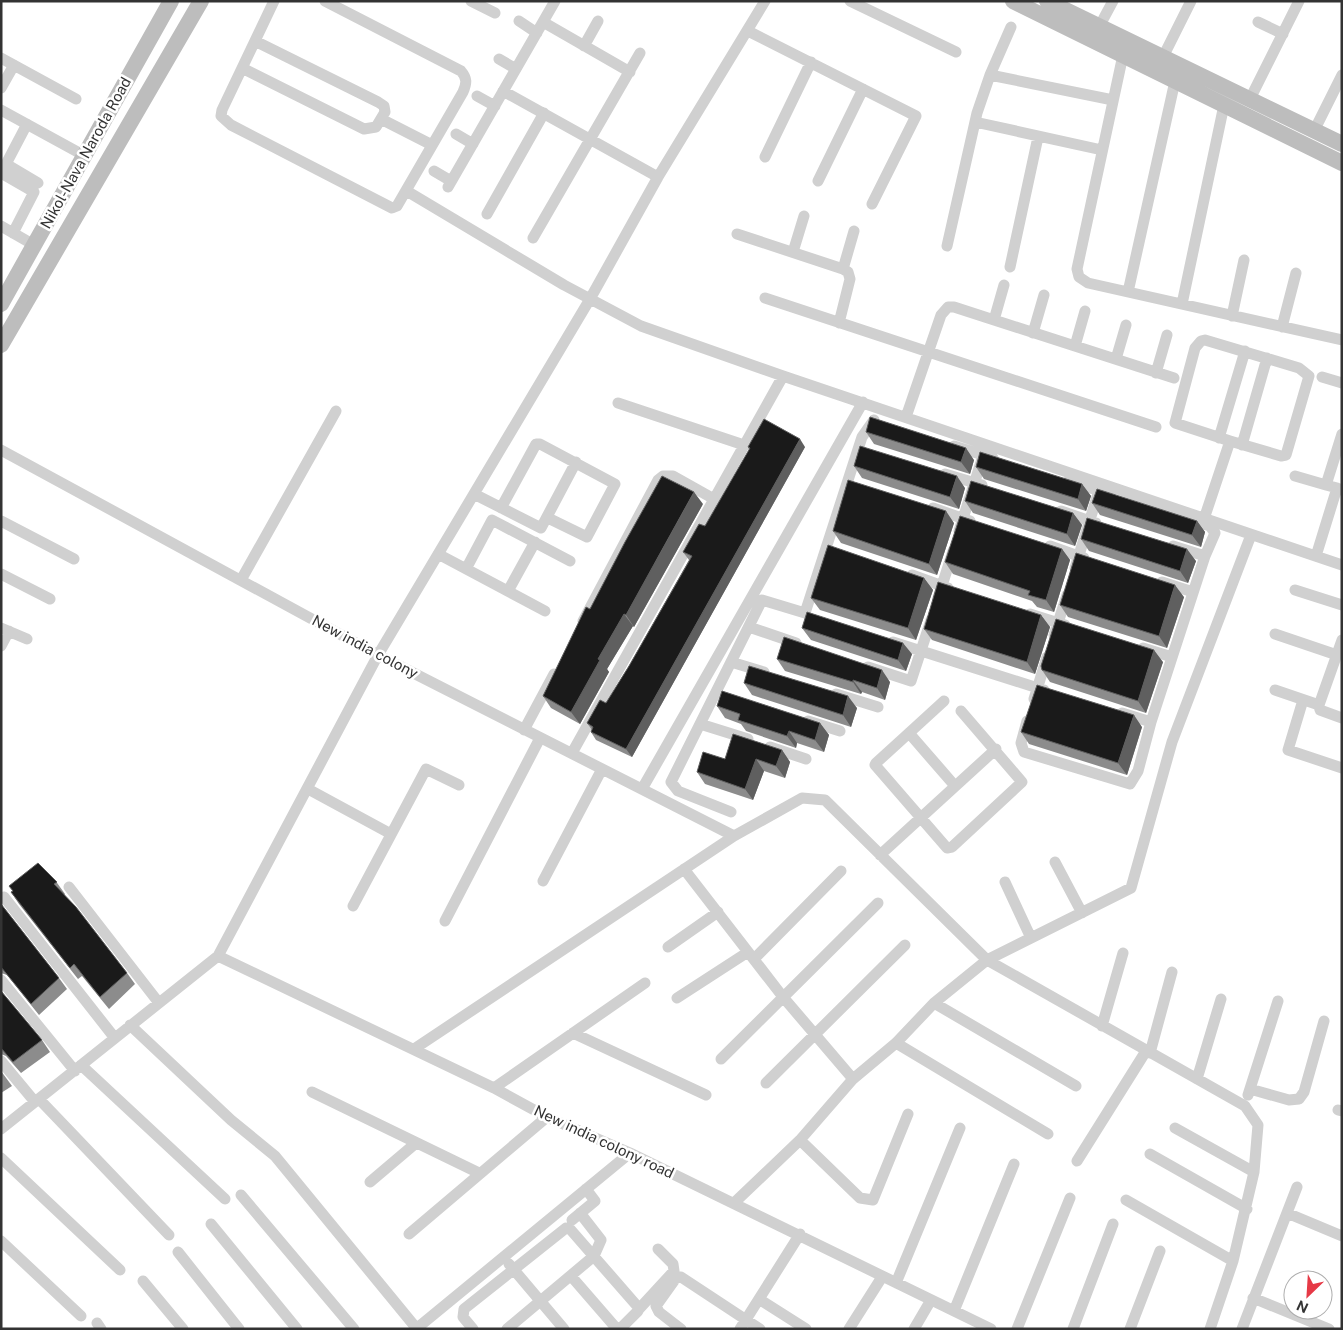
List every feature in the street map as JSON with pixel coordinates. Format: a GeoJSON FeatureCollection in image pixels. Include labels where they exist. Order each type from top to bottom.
{"type":"FeatureCollection","features":[{"type":"Feature","properties":{"kind":"street","name":"Nikol-Nava Naroda Road"},"geometry":{"type":"LineString","coordinates":[[1,304],[171,1]]}},
{"type":"Feature","properties":{"kind":"street"},"geometry":{"type":"LineString","coordinates":[[1,345],[201,1]]}},
{"type":"Feature","properties":{"kind":"street"},"geometry":{"type":"LineString","coordinates":[[274,1],[222,110],[221,116],[225,121],[392,208],[397,206],[463,92],[466,83],[465,76],[461,71],[324,1]]}},
{"type":"Feature","properties":{"kind":"street"},"geometry":{"type":"LineString","coordinates":[[471,1],[495,13]]}},
{"type":"Feature","properties":{"kind":"street"},"geometry":{"type":"LineString","coordinates":[[434,171],[450,184],[555,1]]}},
{"type":"Feature","properties":{"kind":"street"},"geometry":{"type":"LineString","coordinates":[[1,1129],[218,956],[378,655],[590,299],[658,177],[766,1]]}},
{"type":"Feature","properties":{"kind":"street"},"geometry":{"type":"LineString","coordinates":[[850,1],[956,52]]}},
{"type":"Feature","properties":{"kind":"street"},"geometry":{"type":"LineString","coordinates":[[1013,1],[1342,163]]}},
{"type":"Feature","properties":{"kind":"street"},"geometry":{"type":"LineString","coordinates":[[1047,1],[1342,144]]}},
{"type":"Feature","properties":{"kind":"street"},"geometry":{"type":"LineString","coordinates":[[1099,27],[1112,1]]}},
{"type":"Feature","properties":{"kind":"street"},"geometry":{"type":"LineString","coordinates":[[1163,57],[1191,1]]}},
{"type":"Feature","properties":{"kind":"street"},"geometry":{"type":"LineString","coordinates":[[1250,100],[1299,1]]}},
{"type":"Feature","properties":{"kind":"street"},"geometry":{"type":"LineString","coordinates":[[519,21],[537,33]]}},
{"type":"Feature","properties":{"kind":"street"},"geometry":{"type":"LineString","coordinates":[[584,46],[598,21]]}},
{"type":"Feature","properties":{"kind":"street"},"geometry":{"type":"LineString","coordinates":[[544,22],[630,72]]}},
{"type":"Feature","properties":{"kind":"street"},"geometry":{"type":"LineString","coordinates":[[1258,22],[1283,34]]}},
{"type":"Feature","properties":{"kind":"street"},"geometry":{"type":"LineString","coordinates":[[947,246],[975,122],[990,75],[1011,27]]}},
{"type":"Feature","properties":{"kind":"street"},"geometry":{"type":"LineString","coordinates":[[748,31],[916,116],[872,204]]}},
{"type":"Feature","properties":{"kind":"street"},"geometry":{"type":"LineString","coordinates":[[242,68],[364,129],[376,127],[385,112],[384,106],[255,41]]}},
{"type":"Feature","properties":{"kind":"street"},"geometry":{"type":"LineString","coordinates":[[533,238],[640,53]]}},
{"type":"Feature","properties":{"kind":"street"},"geometry":{"type":"LineString","coordinates":[[1122,55],[1077,269],[1079,277],[1088,283],[1342,340]]}},
{"type":"Feature","properties":{"kind":"street"},"geometry":{"type":"LineString","coordinates":[[1,58],[76,99]]}},
{"type":"Feature","properties":{"kind":"street"},"geometry":{"type":"LineString","coordinates":[[499,59],[516,70]]}},
{"type":"Feature","properties":{"kind":"street"},"geometry":{"type":"LineString","coordinates":[[765,157],[811,62]]}},
{"type":"Feature","properties":{"kind":"street"},"geometry":{"type":"LineString","coordinates":[[1,88],[14,65]]}},
{"type":"Feature","properties":{"kind":"street"},"geometry":{"type":"LineString","coordinates":[[990,75],[1113,100]]}},
{"type":"Feature","properties":{"kind":"street"},"geometry":{"type":"LineString","coordinates":[[1314,131],[1342,75]]}},
{"type":"Feature","properties":{"kind":"street"},"geometry":{"type":"LineString","coordinates":[[1128,292],[1175,80]]}},
{"type":"Feature","properties":{"kind":"street"},"geometry":{"type":"LineString","coordinates":[[818,182],[863,89]]}},
{"type":"Feature","properties":{"kind":"street"},"geometry":{"type":"LineString","coordinates":[[503,91],[658,177]]}},
{"type":"Feature","properties":{"kind":"street"},"geometry":{"type":"LineString","coordinates":[[477,96],[495,106]]}},
{"type":"Feature","properties":{"kind":"street"},"geometry":{"type":"LineString","coordinates":[[1182,304],[1224,105]]}},
{"type":"Feature","properties":{"kind":"street"},"geometry":{"type":"LineString","coordinates":[[1,110],[84,156]]}},
{"type":"Feature","properties":{"kind":"street"},"geometry":{"type":"LineString","coordinates":[[487,214],[544,114]]}},
{"type":"Feature","properties":{"kind":"street"},"geometry":{"type":"LineString","coordinates":[[381,119],[432,145]]}},
{"type":"Feature","properties":{"kind":"street"},"geometry":{"type":"LineString","coordinates":[[975,122],[1102,150]]}},
{"type":"Feature","properties":{"kind":"street"},"geometry":{"type":"LineString","coordinates":[[27,124],[6,164],[38,184]]}},
{"type":"Feature","properties":{"kind":"street"},"geometry":{"type":"LineString","coordinates":[[456,134],[473,144]]}},
{"type":"Feature","properties":{"kind":"street"},"geometry":{"type":"LineString","coordinates":[[1010,267],[1038,137]]}},
{"type":"Feature","properties":{"kind":"street"},"geometry":{"type":"LineString","coordinates":[[1,173],[34,192],[13,233]]}},
{"type":"Feature","properties":{"kind":"street"},"geometry":{"type":"LineString","coordinates":[[410,193],[590,299],[641,326],[906,417],[985,450]]}},
{"type":"Feature","properties":{"kind":"street"},"geometry":{"type":"LineString","coordinates":[[793,252],[804,216]]}},
{"type":"Feature","properties":{"kind":"street"},"geometry":{"type":"LineString","coordinates":[[1,226],[34,245]]}},
{"type":"Feature","properties":{"kind":"street"},"geometry":{"type":"LineString","coordinates":[[843,269],[854,231]]}},
{"type":"Feature","properties":{"kind":"street"},"geometry":{"type":"LineString","coordinates":[[737,234],[848,272],[850,279],[839,323]]}},
{"type":"Feature","properties":{"kind":"street"},"geometry":{"type":"LineString","coordinates":[[1232,316],[1244,260]]}},
{"type":"Feature","properties":{"kind":"street"},"geometry":{"type":"LineString","coordinates":[[1282,327],[1296,272]]}},
{"type":"Feature","properties":{"kind":"street"},"geometry":{"type":"LineString","coordinates":[[994,320],[1004,285]]}},
{"type":"Feature","properties":{"kind":"street"},"geometry":{"type":"LineString","coordinates":[[1033,333],[1044,295]]}},
{"type":"Feature","properties":{"kind":"street"},"geometry":{"type":"LineString","coordinates":[[765,298],[1156,427]]}},
{"type":"Feature","properties":{"kind":"street"},"geometry":{"type":"LineString","coordinates":[[906,417],[941,315],[948,307],[1174,378]]}},
{"type":"Feature","properties":{"kind":"street"},"geometry":{"type":"LineString","coordinates":[[1075,346],[1085,311]]}},
{"type":"Feature","properties":{"kind":"street"},"geometry":{"type":"LineString","coordinates":[[1116,359],[1126,325]]}},
{"type":"Feature","properties":{"kind":"street"},"geometry":{"type":"LineString","coordinates":[[1156,373],[1167,335]]}},
{"type":"Feature","properties":{"kind":"street"},"geometry":{"type":"LineString","coordinates":[[1205,340],[1267,358],[1299,368],[1309,376],[1286,455],[1281,456],[1224,440],[1175,423],[1195,348],[1200,341],[1205,340]]}},
{"type":"Feature","properties":{"kind":"street"},"geometry":{"type":"LineString","coordinates":[[1204,519],[1245,351]]}},
{"type":"Feature","properties":{"kind":"street"},"geometry":{"type":"LineString","coordinates":[[1242,445],[1267,358]]}},
{"type":"Feature","properties":{"kind":"street"},"geometry":{"type":"LineString","coordinates":[[572,753],[783,376]]}},
{"type":"Feature","properties":{"kind":"street"},"geometry":{"type":"LineString","coordinates":[[1322,376],[1342,383]]}},
{"type":"Feature","properties":{"kind":"street"},"geometry":{"type":"LineString","coordinates":[[642,789],[863,402]]}},
{"type":"Feature","properties":{"kind":"street"},"geometry":{"type":"LineString","coordinates":[[618,403],[744,444]]}},
{"type":"Feature","properties":{"kind":"street"},"geometry":{"type":"LineString","coordinates":[[241,580],[336,411]]}},
{"type":"Feature","properties":{"kind":"street"},"geometry":{"type":"LineString","coordinates":[[731,812],[678,791],[671,782],[700,724],[721,692],[730,662],[762,600],[810,614],[873,419],[985,450],[1342,565]]}},
{"type":"Feature","properties":{"kind":"street"},"geometry":{"type":"LineString","coordinates":[[1316,556],[1335,488],[1342,434]]}},
{"type":"Feature","properties":{"kind":"street"},"geometry":{"type":"LineString","coordinates":[[501,508],[536,444],[540,444],[576,462],[615,484],[587,537],[548,518]]}},
{"type":"Feature","properties":{"kind":"street","name":"New india colony"},"geometry":{"type":"LineString","coordinates":[[1,450],[378,655],[734,836]]}},
{"type":"Feature","properties":{"kind":"street"},"geometry":{"type":"LineString","coordinates":[[857,663],[911,681],[985,450]]}},
{"type":"Feature","properties":{"kind":"street"},"geometry":{"type":"LineString","coordinates":[[474,494],[542,527],[576,462]]}},
{"type":"Feature","properties":{"kind":"street"},"geometry":{"type":"LineString","coordinates":[[930,469],[992,489]]}},
{"type":"Feature","properties":{"kind":"street"},"geometry":{"type":"LineString","coordinates":[[578,629],[658,480],[663,476],[674,476],[714,499]]}},
{"type":"Feature","properties":{"kind":"street"},"geometry":{"type":"LineString","coordinates":[[1295,476],[1335,488]]}},
{"type":"Feature","properties":{"kind":"street"},"geometry":{"type":"LineString","coordinates":[[1101,487],[1210,526],[1215,532],[1205,556],[1151,722],[1138,771],[1130,784],[1031,755],[1024,752],[1020,743],[1101,487]]}},
{"type":"Feature","properties":{"kind":"street"},"geometry":{"type":"LineString","coordinates":[[919,504],[981,524]]}},
{"type":"Feature","properties":{"kind":"street"},"geometry":{"type":"LineString","coordinates":[[1046,506],[1108,526]]}},
{"type":"Feature","properties":{"kind":"street"},"geometry":{"type":"LineString","coordinates":[[466,569],[492,520],[570,561]]}},
{"type":"Feature","properties":{"kind":"street"},"geometry":{"type":"LineString","coordinates":[[1,521],[74,559]]}},
{"type":"Feature","properties":{"kind":"street"},"geometry":{"type":"LineString","coordinates":[[734,1203],[800,1140],[853,1079],[896,1043],[934,1003],[987,960],[1132,888],[1172,742],[1251,535]]}},
{"type":"Feature","properties":{"kind":"street"},"geometry":{"type":"LineString","coordinates":[[1034,541],[1096,561]]}},
{"type":"Feature","properties":{"kind":"street"},"geometry":{"type":"LineString","coordinates":[[508,591],[535,542]]}},
{"type":"Feature","properties":{"kind":"street"},"geometry":{"type":"LineString","coordinates":[[1161,542],[1205,556]]}},
{"type":"Feature","properties":{"kind":"street"},"geometry":{"type":"LineString","coordinates":[[438,554],[545,611]]}},
{"type":"Feature","properties":{"kind":"street"},"geometry":{"type":"LineString","coordinates":[[898,570],[960,591]]}},
{"type":"Feature","properties":{"kind":"street"},"geometry":{"type":"LineString","coordinates":[[1,574],[50,599]]}},
{"type":"Feature","properties":{"kind":"street"},"geometry":{"type":"LineString","coordinates":[[1149,578],[1194,592]]}},
{"type":"Feature","properties":{"kind":"street"},"geometry":{"type":"LineString","coordinates":[[1295,590],[1342,605]]}},
{"type":"Feature","properties":{"kind":"street"},"geometry":{"type":"LineString","coordinates":[[1022,611],[1077,628]]}},
{"type":"Feature","properties":{"kind":"street"},"geometry":{"type":"LineString","coordinates":[[749,628],[803,645]]}},
{"type":"Feature","properties":{"kind":"street"},"geometry":{"type":"LineString","coordinates":[[1,646],[5,629],[27,639]]}},
{"type":"Feature","properties":{"kind":"street"},"geometry":{"type":"LineString","coordinates":[[1275,634],[1337,654]]}},
{"type":"Feature","properties":{"kind":"street"},"geometry":{"type":"LineString","coordinates":[[885,640],[1056,694]]}},
{"type":"Feature","properties":{"kind":"street"},"geometry":{"type":"LineString","coordinates":[[1342,640],[1319,705],[1320,710],[1342,718]]}},
{"type":"Feature","properties":{"kind":"street"},"geometry":{"type":"LineString","coordinates":[[1134,646],[1172,657]]}},
{"type":"Feature","properties":{"kind":"street"},"geometry":{"type":"LineString","coordinates":[[730,662],[776,676]]}},
{"type":"Feature","properties":{"kind":"street"},"geometry":{"type":"LineString","coordinates":[[524,730],[560,664]]}},
{"type":"Feature","properties":{"kind":"street"},"geometry":{"type":"LineString","coordinates":[[823,690],[878,706]]}},
{"type":"Feature","properties":{"kind":"street"},"geometry":{"type":"LineString","coordinates":[[1275,690],[1319,705]]}},
{"type":"Feature","properties":{"kind":"street"},"geometry":{"type":"LineString","coordinates":[[1303,700],[1288,750],[1342,768]]}},
{"type":"Feature","properties":{"kind":"street"},"geometry":{"type":"LineString","coordinates":[[944,701],[909,734],[877,760],[875,766],[949,849],[1021,785],[1021,780],[961,711]]}},
{"type":"Feature","properties":{"kind":"street"},"geometry":{"type":"LineString","coordinates":[[1113,711],[1151,722]]}},
{"type":"Feature","properties":{"kind":"street"},"geometry":{"type":"LineString","coordinates":[[792,716],[840,731]]}},
{"type":"Feature","properties":{"kind":"street"},"geometry":{"type":"LineString","coordinates":[[700,724],[806,759]]}},
{"type":"Feature","properties":{"kind":"street"},"geometry":{"type":"LineString","coordinates":[[909,734],[956,786]]}},
{"type":"Feature","properties":{"kind":"street"},"geometry":{"type":"LineString","coordinates":[[445,921],[540,738]]}},
{"type":"Feature","properties":{"kind":"street"},"geometry":{"type":"LineString","coordinates":[[880,855],[996,750]]}},
{"type":"Feature","properties":{"kind":"street"},"geometry":{"type":"LineString","coordinates":[[353,906],[426,769],[459,785]]}},
{"type":"Feature","properties":{"kind":"street"},"geometry":{"type":"LineString","coordinates":[[543,881],[602,769]]}},
{"type":"Feature","properties":{"kind":"street"},"geometry":{"type":"LineString","coordinates":[[308,789],[391,834]]}},
{"type":"Feature","properties":{"kind":"street"},"geometry":{"type":"LineString","coordinates":[[414,1049],[734,836],[802,798],[825,800],[987,960],[1245,1106],[1258,1126],[1254,1172],[1247,1209],[1233,1261],[1210,1329]]}},
{"type":"Feature","properties":{"kind":"street"},"geometry":{"type":"LineString","coordinates":[[1055,862],[1082,913]]}},
{"type":"Feature","properties":{"kind":"street"},"geometry":{"type":"LineString","coordinates":[[684,868],[783,997],[853,1079]]}},
{"type":"Feature","properties":{"kind":"street"},"geometry":{"type":"LineString","coordinates":[[677,998],[751,955],[841,871]]}},
{"type":"Feature","properties":{"kind":"street"},"geometry":{"type":"LineString","coordinates":[[1005,882],[1031,938]]}},
{"type":"Feature","properties":{"kind":"street"},"geometry":{"type":"LineString","coordinates":[[69,887],[159,1003]]}},
{"type":"Feature","properties":{"kind":"street"},"geometry":{"type":"LineString","coordinates":[[4,897],[114,1037]]}},
{"type":"Feature","properties":{"kind":"street"},"geometry":{"type":"LineString","coordinates":[[721,1059],[878,903]]}},
{"type":"Feature","properties":{"kind":"street"},"geometry":{"type":"LineString","coordinates":[[668,947],[718,912]]}},
{"type":"Feature","properties":{"kind":"street"},"geometry":{"type":"LineString","coordinates":[[766,1083],[905,944]]}},
{"type":"Feature","properties":{"kind":"street"},"geometry":{"type":"LineString","coordinates":[[1102,1026],[1123,953]]}},
{"type":"Feature","properties":{"kind":"street","name":"New india colony road"},"geometry":{"type":"LineString","coordinates":[[218,956],[494,1088],[547,1117],[630,1153],[800,1234],[882,1277],[991,1329]]}},
{"type":"Feature","properties":{"kind":"street"},"geometry":{"type":"LineString","coordinates":[[1077,1161],[1148,1052],[1172,972]]}},
{"type":"Feature","properties":{"kind":"street"},"geometry":{"type":"LineString","coordinates":[[1,980],[78,1068],[225,1199]]}},
{"type":"Feature","properties":{"kind":"street"},"geometry":{"type":"LineString","coordinates":[[494,1088],[645,983]]}},
{"type":"Feature","properties":{"kind":"street"},"geometry":{"type":"LineString","coordinates":[[1197,1079],[1221,999]]}},
{"type":"Feature","properties":{"kind":"street"},"geometry":{"type":"LineString","coordinates":[[1245,1106],[1278,1001]]}},
{"type":"Feature","properties":{"kind":"street"},"geometry":{"type":"LineString","coordinates":[[934,1003],[1076,1086]]}},
{"type":"Feature","properties":{"kind":"street"},"geometry":{"type":"LineString","coordinates":[[1250,1089],[1289,1100],[1299,1099],[1304,1092],[1324,1021]]}},
{"type":"Feature","properties":{"kind":"street"},"geometry":{"type":"LineString","coordinates":[[130,1025],[231,1120],[276,1156],[417,1329],[630,1153]]}},
{"type":"Feature","properties":{"kind":"street"},"geometry":{"type":"LineString","coordinates":[[573,1033],[706,1095]]}},
{"type":"Feature","properties":{"kind":"street"},"geometry":{"type":"LineString","coordinates":[[896,1043],[1048,1134]]}},
{"type":"Feature","properties":{"kind":"street"},"geometry":{"type":"LineString","coordinates":[[1,1061],[37,1101],[169,1235]]}},
{"type":"Feature","properties":{"kind":"street"},"geometry":{"type":"LineString","coordinates":[[312,1092],[479,1174]]}},
{"type":"Feature","properties":{"kind":"street"},"geometry":{"type":"LineString","coordinates":[[800,1140],[860,1198],[873,1200],[908,1114]]}},
{"type":"Feature","properties":{"kind":"street"},"geometry":{"type":"LineString","coordinates":[[409,1234],[547,1117]]}},
{"type":"Feature","properties":{"kind":"street"},"geometry":{"type":"LineString","coordinates":[[896,1283],[960,1128]]}},
{"type":"Feature","properties":{"kind":"street"},"geometry":{"type":"LineString","coordinates":[[1175,1128],[1254,1172]]}},
{"type":"Feature","properties":{"kind":"street"},"geometry":{"type":"LineString","coordinates":[[370,1182],[416,1143]]}},
{"type":"Feature","properties":{"kind":"street"},"geometry":{"type":"LineString","coordinates":[[1150,1154],[1247,1209]]}},
{"type":"Feature","properties":{"kind":"street"},"geometry":{"type":"LineString","coordinates":[[1,1158],[120,1270]]}},
{"type":"Feature","properties":{"kind":"street"},"geometry":{"type":"LineString","coordinates":[[954,1311],[1014,1164]]}},
{"type":"Feature","properties":{"kind":"street"},"geometry":{"type":"LineString","coordinates":[[1242,1329],[1297,1187]]}},
{"type":"Feature","properties":{"kind":"street"},"geometry":{"type":"LineString","coordinates":[[514,1327],[594,1256],[601,1240],[576,1217],[595,1201],[586,1189]]}},
{"type":"Feature","properties":{"kind":"street"},"geometry":{"type":"LineString","coordinates":[[241,1195],[354,1329]]}},
{"type":"Feature","properties":{"kind":"street"},"geometry":{"type":"LineString","coordinates":[[1017,1329],[1070,1198]]}},
{"type":"Feature","properties":{"kind":"street"},"geometry":{"type":"LineString","coordinates":[[1126,1200],[1233,1261]]}},
{"type":"Feature","properties":{"kind":"street"},"geometry":{"type":"LineString","coordinates":[[1287,1214],[1342,1236]]}},
{"type":"Feature","properties":{"kind":"street"},"geometry":{"type":"LineString","coordinates":[[211,1224],[297,1329]]}},
{"type":"Feature","properties":{"kind":"street"},"geometry":{"type":"LineString","coordinates":[[1073,1329],[1113,1224]]}},
{"type":"Feature","properties":{"kind":"street"},"geometry":{"type":"LineString","coordinates":[[473,1329],[462,1317],[464,1309],[564,1228],[570,1229],[639,1309]]}},
{"type":"Feature","properties":{"kind":"street"},"geometry":{"type":"LineString","coordinates":[[743,1324],[800,1234]]}},
{"type":"Feature","properties":{"kind":"street"},"geometry":{"type":"LineString","coordinates":[[1,1241],[80,1316]]}},
{"type":"Feature","properties":{"kind":"street"},"geometry":{"type":"LineString","coordinates":[[571,1276],[619,1329],[674,1271],[673,1264],[658,1249]]}},
{"type":"Feature","properties":{"kind":"street"},"geometry":{"type":"LineString","coordinates":[[1130,1329],[1160,1251]]}},
{"type":"Feature","properties":{"kind":"street"},"geometry":{"type":"LineString","coordinates":[[178,1252],[239,1329]]}},
{"type":"Feature","properties":{"kind":"street"},"geometry":{"type":"LineString","coordinates":[[502,1258],[564,1329]]}},
{"type":"Feature","properties":{"kind":"street"},"geometry":{"type":"LineString","coordinates":[[681,1329],[659,1312],[656,1306],[679,1277],[743,1324],[760,1329]]}},
{"type":"Feature","properties":{"kind":"street"},"geometry":{"type":"LineString","coordinates":[[849,1329],[882,1277]]}},
{"type":"Feature","properties":{"kind":"street"},"geometry":{"type":"LineString","coordinates":[[143,1281],[183,1329]]}},
{"type":"Feature","properties":{"kind":"street"},"geometry":{"type":"LineString","coordinates":[[1254,1298],[1330,1329]]}},
{"type":"Feature","properties":{"kind":"street"},"geometry":{"type":"LineString","coordinates":[[759,1299],[806,1329]]}},
{"type":"Feature","properties":{"kind":"street"},"geometry":{"type":"LineString","coordinates":[[914,1329],[931,1300]]}},
{"type":"Feature","properties":{"kind":"building"},"geometry":{"type":"Polygon","coordinates":[[[870,417],[966,448],[961,462],[866,432],[870,417]]]}},
{"type":"Feature","properties":{"kind":"building"},"geometry":{"type":"Polygon","coordinates":[[[764,419],[800,439],[626,749],[591,732],[593,727],[587,723],[600,700],[606,703],[629,666],[692,556],[683,552],[699,524],[705,526],[750,448],[748,447],[764,419]]]}},
{"type":"Feature","properties":{"kind":"building"},"geometry":{"type":"Polygon","coordinates":[[[860,446],[957,476],[950,497],[854,466],[860,446]]]}},
{"type":"Feature","properties":{"kind":"building"},"geometry":{"type":"Polygon","coordinates":[[[980,452],[1082,484],[1078,499],[976,467],[980,452]]]}},
{"type":"Feature","properties":{"kind":"building"},"geometry":{"type":"Polygon","coordinates":[[[662,476],[694,492],[626,615],[624,614],[598,659],[600,660],[571,712],[543,696],[586,607],[590,609],[662,476]]]}},
{"type":"Feature","properties":{"kind":"building"},"geometry":{"type":"Polygon","coordinates":[[[848,480],[946,511],[929,564],[833,531],[848,480]]]}},
{"type":"Feature","properties":{"kind":"building"},"geometry":{"type":"Polygon","coordinates":[[[971,481],[1073,513],[1067,534],[965,501],[971,481]]]}},
{"type":"Feature","properties":{"kind":"building"},"geometry":{"type":"Polygon","coordinates":[[[1097,489],[1197,521],[1192,535],[1092,503],[1097,489]]]}},
{"type":"Feature","properties":{"kind":"building"},"geometry":{"type":"Polygon","coordinates":[[[960,516],[1062,549],[1046,600],[1028,595],[1030,591],[945,562],[960,516]]]}},
{"type":"Feature","properties":{"kind":"building"},"geometry":{"type":"Polygon","coordinates":[[[1087,518],[1187,549],[1180,571],[1081,539],[1087,518]]]}},
{"type":"Feature","properties":{"kind":"building"},"geometry":{"type":"Polygon","coordinates":[[[828,545],[924,578],[908,628],[811,598],[828,545]]]}},
{"type":"Feature","properties":{"kind":"building"},"geometry":{"type":"Polygon","coordinates":[[[1076,553],[1175,585],[1159,636],[1060,605],[1076,553]]]}},
{"type":"Feature","properties":{"kind":"building"},"geometry":{"type":"Polygon","coordinates":[[[938,582],[1041,615],[1027,662],[924,629],[938,582]]]}},
{"type":"Feature","properties":{"kind":"building"},"geometry":{"type":"Polygon","coordinates":[[[807,612],[903,643],[898,660],[802,628],[807,612]]]}},
{"type":"Feature","properties":{"kind":"building"},"geometry":{"type":"Polygon","coordinates":[[[1056,619],[1154,650],[1138,701],[1042,670],[1041,666],[1056,619]]]}},
{"type":"Feature","properties":{"kind":"building"},"geometry":{"type":"Polygon","coordinates":[[[784,637],[882,670],[877,688],[777,659],[784,637]]]}},
{"type":"Feature","properties":{"kind":"building"},"geometry":{"type":"Polygon","coordinates":[[[749,666],[848,696],[843,715],[744,683],[749,666]]]}},
{"type":"Feature","properties":{"kind":"building"},"geometry":{"type":"Polygon","coordinates":[[[1037,685],[1134,715],[1118,763],[1021,732],[1037,685]]]}},
{"type":"Feature","properties":{"kind":"building"},"geometry":{"type":"Polygon","coordinates":[[[722,691],[820,723],[815,740],[789,731],[787,736],[738,720],[740,714],[717,706],[722,691]]]}},
{"type":"Feature","properties":{"kind":"building"},"geometry":{"type":"Polygon","coordinates":[[[733,734],[782,750],[776,766],[756,759],[745,789],[697,772],[703,752],[725,759],[733,734]]]}},
{"type":"Feature","properties":{"kind":"building"},"geometry":{"type":"Polygon","coordinates":[[[38,863],[57,882],[54,884],[76,907],[127,973],[100,997],[74,964],[70,968],[11,892],[13,891],[9,886],[38,863]]]}},
{"type":"Feature","properties":{"kind":"building"},"geometry":{"type":"Polygon","coordinates":[[[1,904],[59,978],[31,1004],[1,967],[1,904]]]}},
{"type":"Feature","properties":{"kind":"building"},"geometry":{"type":"Polygon","coordinates":[[[1,991],[42,1040],[13,1062],[1,1048],[1,991]]]}}]}
